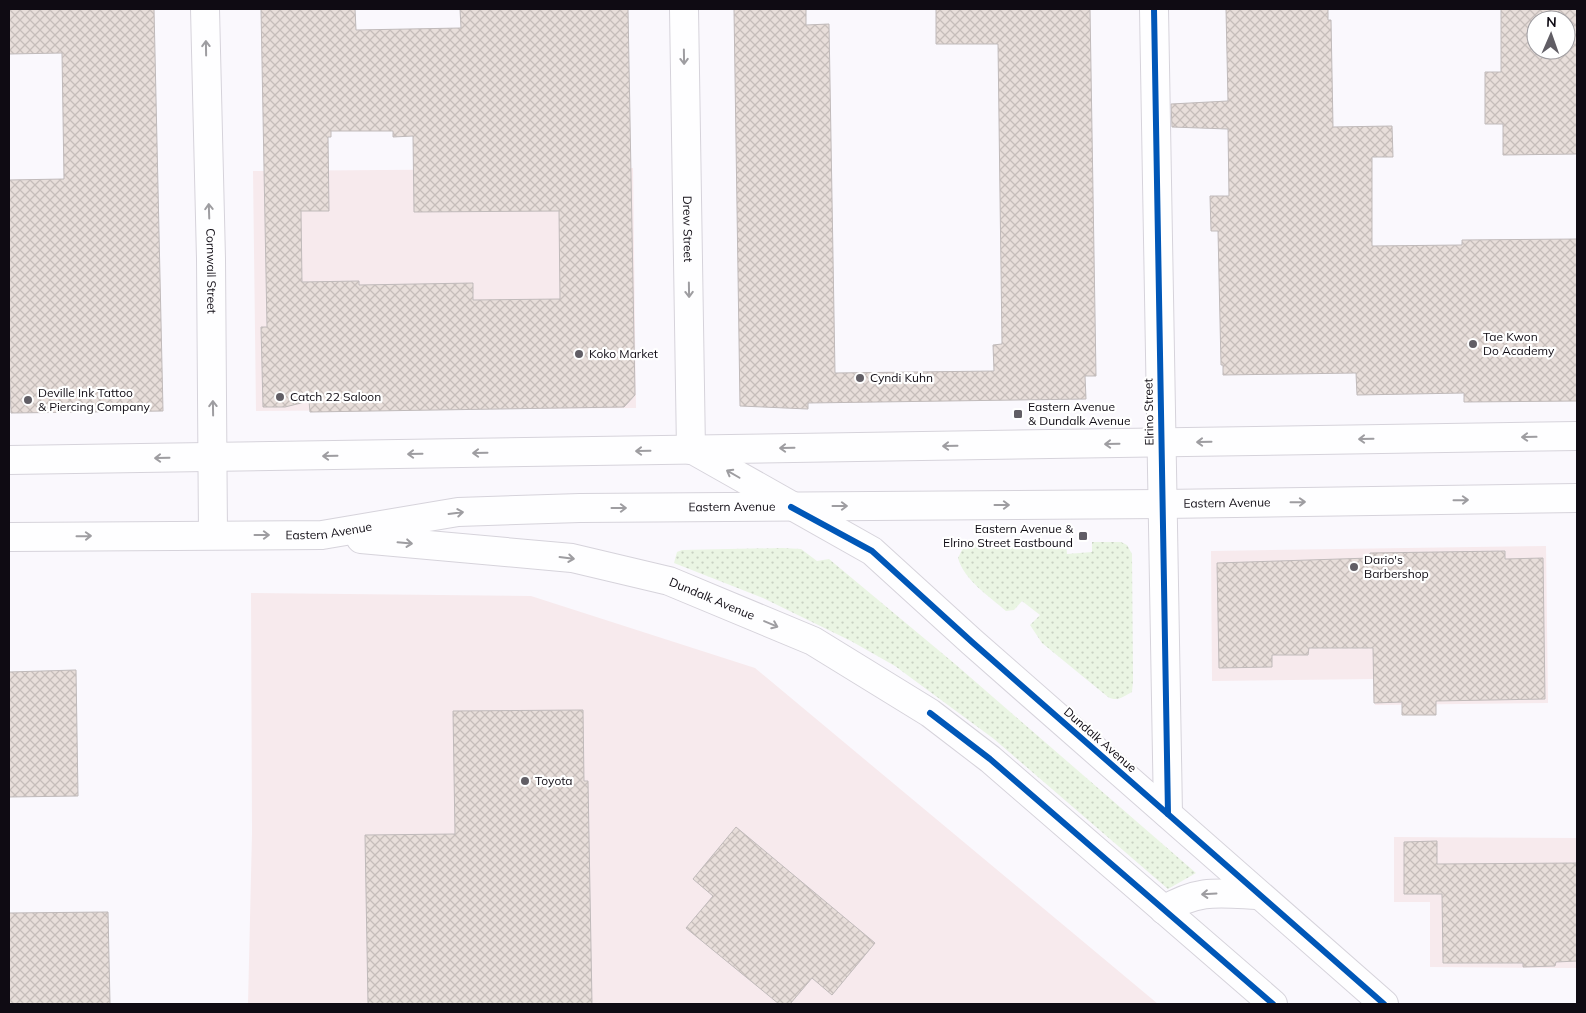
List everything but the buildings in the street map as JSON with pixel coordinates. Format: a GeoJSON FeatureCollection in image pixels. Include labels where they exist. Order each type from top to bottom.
{"type":"FeatureCollection","features":[{"type":"Feature","properties":{"kind":"main road","name":"Cornwall Street"},"geometry":{"type":"LineString","coordinates":[[206,9],[213,416],[211,457],[213,535]]}},
{"type":"Feature","properties":{"kind":"main road","name":"Drew Street"},"geometry":{"type":"LineString","coordinates":[[684,9],[691,450]]}},
{"type":"Feature","properties":{"kind":"main road","name":"Elrino Street"},"geometry":{"type":"LineString","coordinates":[[1154,9],[1168,814]]}},
{"type":"Feature","properties":{"kind":"main road"},"geometry":{"type":"LineString","coordinates":[[9,460],[1577,436]]}},
{"type":"Feature","properties":{"kind":"main road","name":"Dundalk Avenue"},"geometry":{"type":"LineString","coordinates":[[691,450],[872,551],[972,642],[1384,1004]]}},
{"type":"Feature","properties":{"kind":"main road","name":"Eastern Avenue"},"geometry":{"type":"LineString","coordinates":[[9,537],[322,535],[458,512],[580,508],[1162,504],[1577,498]]}},
{"type":"Feature","properties":{"kind":"main road","name":"Dundalk Avenue"},"geometry":{"type":"LineString","coordinates":[[322,535],[572,558],[668,581],[813,641],[930,713],[990,759],[1273,1004]]}},
{"type":"Feature","properties":{"kind":"main road"},"geometry":{"type":"LineString","coordinates":[[1164,910],[1184,898],[1206,893],[1258,894]]}},
{"type":"Feature","properties":{"kind":"shaded area"},"geometry":{"type":"Polygon","coordinates":[[[633,168],[636,408],[256,411],[253,171],[633,168]]]}},
{"type":"Feature","properties":{"kind":"shaded area"},"geometry":{"type":"Polygon","coordinates":[[[1546,546],[1548,703],[1375,705],[1374,679],[1212,681],[1211,551],[1546,546]]]}},
{"type":"Feature","properties":{"kind":"shaded area"},"geometry":{"type":"Polygon","coordinates":[[[251,593],[531,596],[755,668],[1158,1004],[248,1004],[252,833],[251,593]]]}},
{"type":"Feature","properties":{"kind":"shaded area"},"geometry":{"type":"Polygon","coordinates":[[[1394,837],[1577,838],[1577,968],[1430,967],[1430,902],[1394,902],[1394,837]]]}},
{"type":"Feature","properties":{"kind":"green space"},"geometry":{"type":"Polygon","coordinates":[[[1066,542],[1067,554],[1092,552],[1092,542],[1121,542],[1127,545],[1132,554],[1133,681],[1132,692],[1120,698],[1108,697],[1042,643],[1030,625],[1040,615],[1022,601],[1014,610],[1006,611],[971,580],[958,558],[962,550],[969,544],[1066,542]]]}},
{"type":"Feature","properties":{"kind":"green space"},"geometry":{"type":"Polygon","coordinates":[[[801,549],[817,561],[829,559],[955,664],[1196,873],[1168,889],[994,739],[895,666],[851,641],[763,598],[674,563],[677,552],[682,550],[801,549]]]}},
{"type":"Feature","properties":{"kind":"cycle path"},"geometry":{"type":"LineString","coordinates":[[1154,9],[1168,814]]}},
{"type":"Feature","properties":{"kind":"cycle path"},"geometry":{"type":"LineString","coordinates":[[791,507],[872,551],[972,642],[1384,1004]]}},
{"type":"Feature","properties":{"kind":"cycle path"},"geometry":{"type":"LineString","coordinates":[[930,713],[990,759],[1273,1004]]}},
{"type":"Feature","properties":{"kind":"place","name":"Tae Kwon Do Academy"},"geometry":{"type":"Point","coordinates":[1473,344]}},
{"type":"Feature","properties":{"kind":"place","name":"Koko Market"},"geometry":{"type":"Point","coordinates":[579,354]}},
{"type":"Feature","properties":{"kind":"place","name":"Cyndi Kuhn"},"geometry":{"type":"Point","coordinates":[860,378]}},
{"type":"Feature","properties":{"kind":"place","name":"Catch 22 Saloon"},"geometry":{"type":"Point","coordinates":[280,397]}},
{"type":"Feature","properties":{"kind":"place","name":"Deville Ink Tattoo & Piercing Company"},"geometry":{"type":"Point","coordinates":[28,400]}},
{"type":"Feature","properties":{"kind":"place","name":"Eastern Avenue & Dundalk Avenue"},"geometry":{"type":"Point","coordinates":[1018,414]}},
{"type":"Feature","properties":{"kind":"place","name":"Eastern Avenue & Elrino Street Eastbound"},"geometry":{"type":"Point","coordinates":[1083,536]}},
{"type":"Feature","properties":{"kind":"place","name":"Dario's Barbershop"},"geometry":{"type":"Point","coordinates":[1354,567]}},
{"type":"Feature","properties":{"kind":"place","name":"Toyota"},"geometry":{"type":"Point","coordinates":[525,781]}}]}
